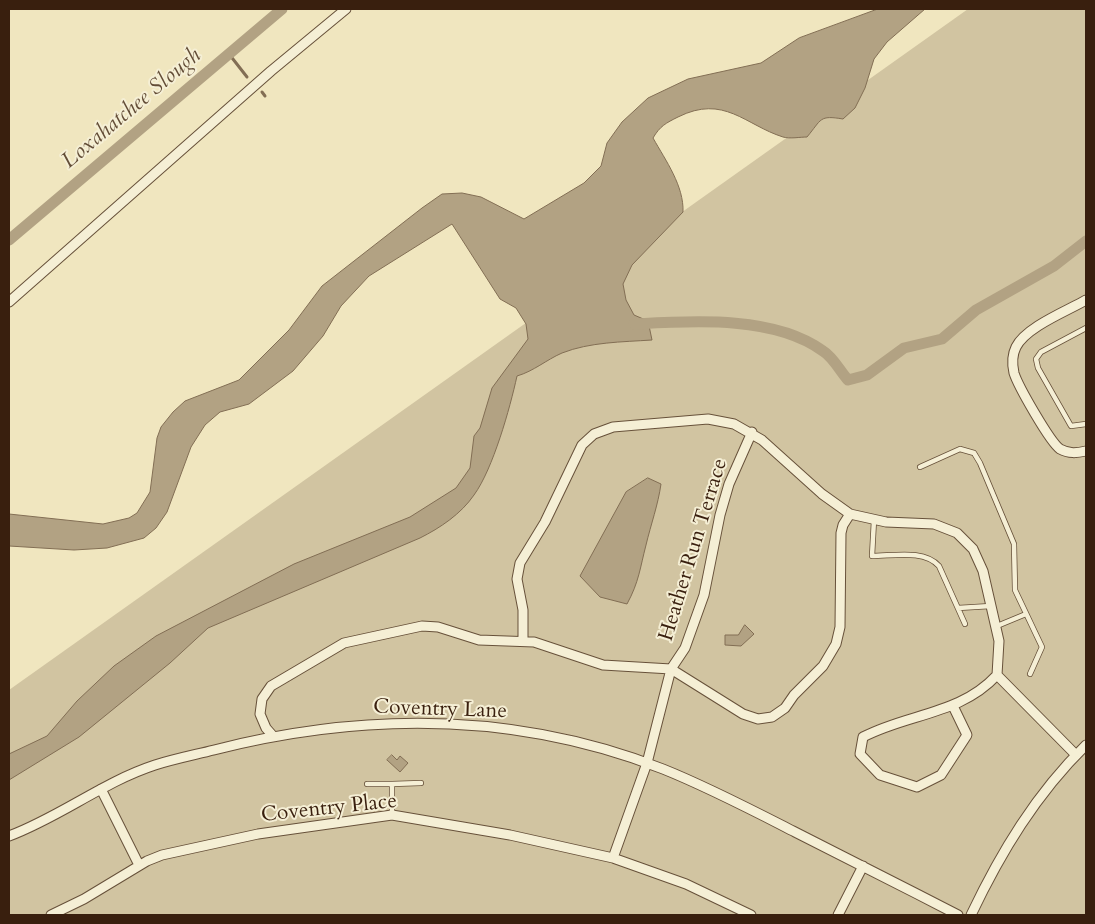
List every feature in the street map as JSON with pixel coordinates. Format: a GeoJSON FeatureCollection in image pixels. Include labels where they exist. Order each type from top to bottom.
{"type":"FeatureCollection","features":[{"type":"Feature","properties":{"kind":"street"},"geometry":{"type":"LineString","coordinates":[[9,302],[271,71],[346,9]]}},
{"type":"Feature","properties":{"kind":"street"},"geometry":{"type":"LineString","coordinates":[[1086,300],[1027,333],[1017,345],[1013,366],[1017,380],[1052,442],[1062,450],[1071,453],[1086,452]]}},
{"type":"Feature","properties":{"kind":"street"},"geometry":{"type":"LineString","coordinates":[[523,640],[523,610],[518,579],[520,563],[545,522],[578,452],[588,439],[601,430],[614,427],[700,419],[726,421],[752,432],[822,494],[850,514],[903,524],[934,524],[957,533],[968,543],[977,556],[997,626],[999,658],[997,675],[974,696],[954,706],[881,728],[863,737],[860,754],[880,774],[917,787],[933,779],[940,775],[967,735],[954,706]]}},
{"type":"Feature","properties":{"kind":"street","name":"Heather Run Terrace"},"geometry":{"type":"LineString","coordinates":[[647,763],[670,670],[685,648],[704,595],[720,516],[729,484],[752,432]]}},
{"type":"Feature","properties":{"kind":"street"},"geometry":{"type":"LineString","coordinates":[[273,736],[266,728],[260,714],[260,706],[271,686],[344,643],[422,626],[438,627],[480,640],[523,640],[551,646],[603,665],[670,670],[750,717],[772,717],[785,708],[794,695],[823,666],[836,644],[840,628],[841,533],[843,525],[850,514]]}},
{"type":"Feature","properties":{"kind":"street"},"geometry":{"type":"LineString","coordinates":[[997,675],[1076,755]]}},
{"type":"Feature","properties":{"kind":"street","name":"Coventry Lane"},"geometry":{"type":"LineString","coordinates":[[9,836],[39,823],[100,789],[156,765],[273,736],[368,724],[452,724],[536,734],[577,742],[647,763],[711,790],[958,915]]}},
{"type":"Feature","properties":{"kind":"street"},"geometry":{"type":"LineString","coordinates":[[971,915],[997,862],[1022,822],[1044,790],[1086,745]]}},
{"type":"Feature","properties":{"kind":"street"},"geometry":{"type":"LineString","coordinates":[[613,858],[647,763]]}},
{"type":"Feature","properties":{"kind":"street"},"geometry":{"type":"LineString","coordinates":[[100,789],[139,865]]}},
{"type":"Feature","properties":{"kind":"street","name":"Coventry Place"},"geometry":{"type":"LineString","coordinates":[[51,915],[84,899],[139,865],[162,855],[258,834],[392,815],[510,834],[613,858],[686,884],[751,915]]}},
{"type":"Feature","properties":{"kind":"street"},"geometry":{"type":"LineString","coordinates":[[838,915],[863,866]]}},
{"type":"Feature","properties":{"kind":"lane"},"geometry":{"type":"LineString","coordinates":[[1086,328],[1041,352],[1036,359],[1038,368],[1071,426],[1086,424]]}},
{"type":"Feature","properties":{"kind":"lane"},"geometry":{"type":"LineString","coordinates":[[920,467],[960,449],[974,453],[980,462],[1014,544],[1014,590],[1042,647],[1030,674]]}},
{"type":"Feature","properties":{"kind":"lane"},"geometry":{"type":"LineString","coordinates":[[874,520],[872,556],[924,555],[932,558],[939,566],[965,624]]}},
{"type":"Feature","properties":{"kind":"lane"},"geometry":{"type":"LineString","coordinates":[[958,608],[991,606]]}},
{"type":"Feature","properties":{"kind":"lane"},"geometry":{"type":"LineString","coordinates":[[997,626],[1026,614]]}},
{"type":"Feature","properties":{"kind":"lane"},"geometry":{"type":"LineString","coordinates":[[367,784],[421,782]]}},
{"type":"Feature","properties":{"kind":"lane"},"geometry":{"type":"LineString","coordinates":[[392,784],[392,815]]}},
{"type":"Feature","properties":{"kind":"shaded area"},"geometry":{"type":"Polygon","coordinates":[[[878,9],[925,9],[887,42],[874,59],[865,88],[855,108],[843,119],[825,118],[819,122],[807,137],[789,138],[769,132],[734,114],[708,109],[694,111],[678,117],[658,130],[653,138],[677,183],[683,202],[683,212],[632,265],[623,284],[626,300],[634,315],[648,321],[652,340],[606,343],[573,349],[517,376],[505,421],[488,470],[469,502],[456,514],[435,530],[420,538],[208,628],[170,663],[79,737],[9,780],[9,754],[47,736],[77,701],[114,666],[156,636],[294,564],[410,517],[456,488],[470,468],[474,436],[480,428],[492,388],[528,339],[526,324],[516,308],[500,299],[452,224],[369,276],[341,306],[323,336],[293,371],[249,404],[220,412],[205,425],[191,447],[167,512],[156,528],[144,538],[107,548],[74,550],[9,546],[9,514],[103,524],[129,518],[137,513],[150,492],[157,438],[161,427],[173,412],[185,401],[239,380],[289,330],[322,286],[442,194],[462,193],[481,197],[524,219],[584,183],[601,166],[607,143],[622,122],[648,98],[688,79],[761,63],[799,38],[878,9]]]}},
{"type":"Feature","properties":{"kind":"shaded area"},"geometry":{"type":"Polygon","coordinates":[[[968,9],[1086,9],[1086,915],[9,915],[9,690],[968,9]]]}},
{"type":"Feature","properties":{"kind":"shaded area"},"geometry":{"type":"Polygon","coordinates":[[[648,478],[661,484],[634,589],[627,604],[600,597],[580,576],[626,492],[648,478]]]}},
{"type":"Feature","properties":{"kind":"shaded area"},"geometry":{"type":"Polygon","coordinates":[[[745,625],[754,634],[741,646],[725,645],[725,635],[738,635],[745,625]]]}},
{"type":"Feature","properties":{"kind":"shaded area"},"geometry":{"type":"Polygon","coordinates":[[[392,755],[397,760],[400,756],[408,763],[400,772],[387,760],[392,755]]]}},
{"type":"Feature","properties":{"kind":"waterway","name":"Loxahatchee Slough"},"geometry":{"type":"LineString","coordinates":[[9,240],[282,9]]}},
{"type":"Feature","properties":{"kind":"waterway"},"geometry":{"type":"LineString","coordinates":[[229,54],[247,77]]}},
{"type":"Feature","properties":{"kind":"waterway"},"geometry":{"type":"LineString","coordinates":[[262,92],[265,96]]}},
{"type":"Feature","properties":{"kind":"waterway"},"geometry":{"type":"LineString","coordinates":[[634,324],[681,322],[731,323],[781,331],[803,339],[827,354],[848,380],[867,375],[904,348],[942,339],[976,310],[1054,266],[1086,241]]}}]}
